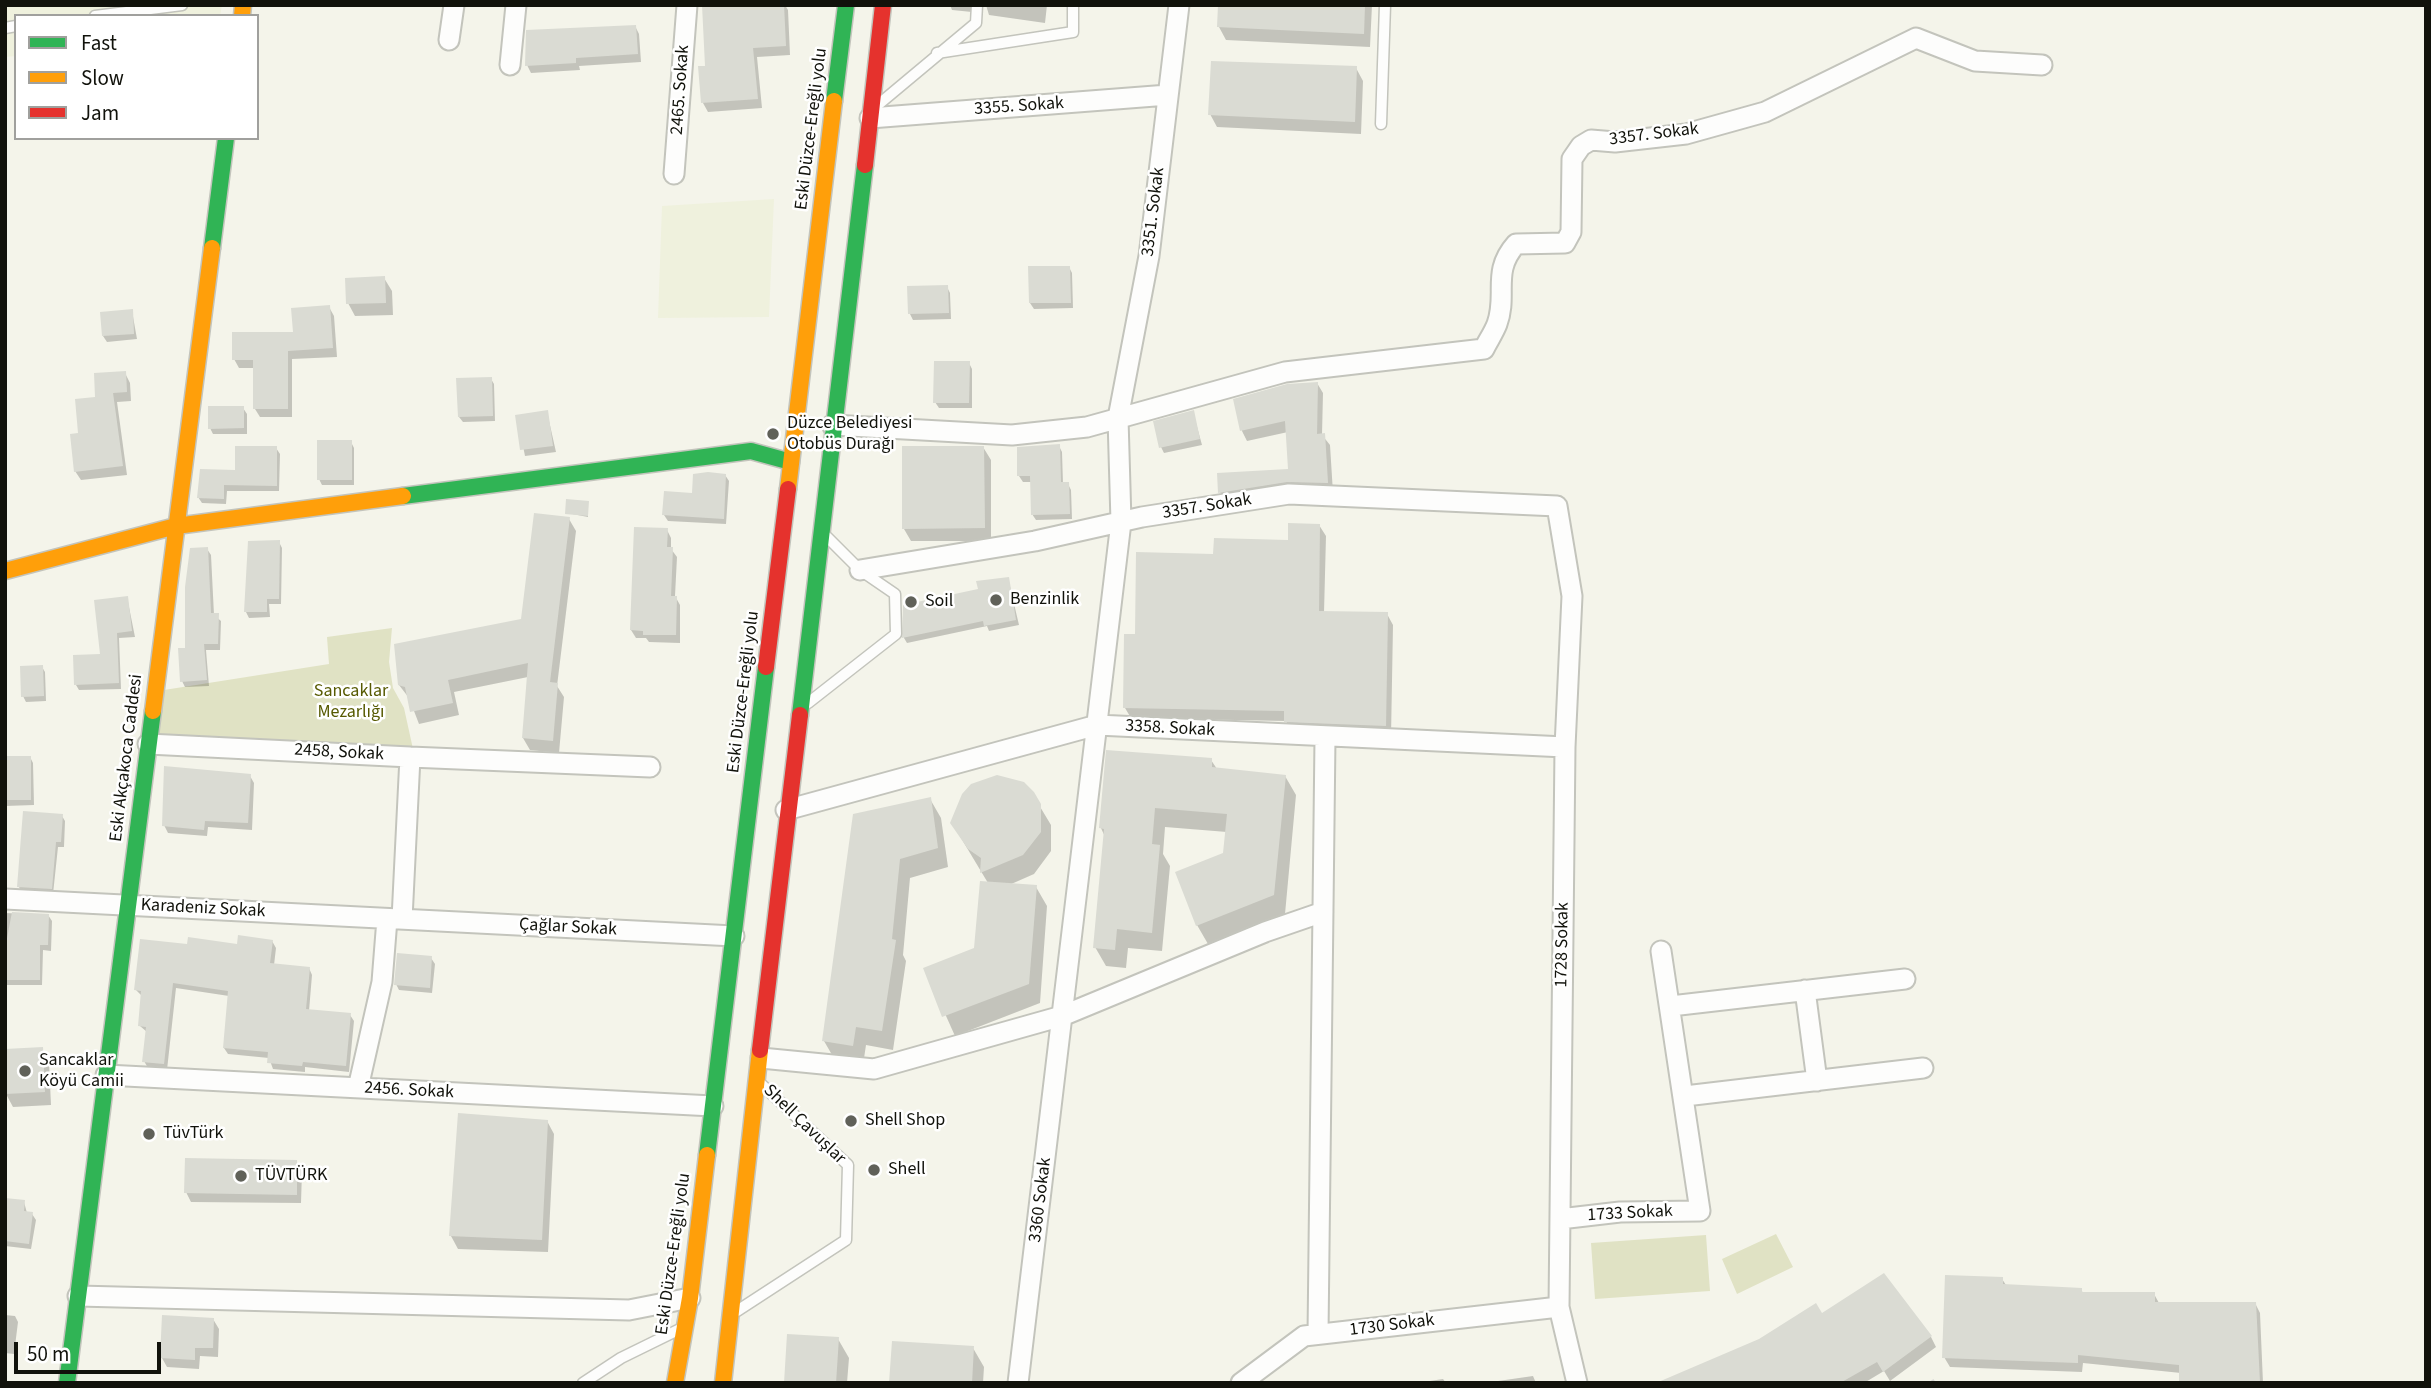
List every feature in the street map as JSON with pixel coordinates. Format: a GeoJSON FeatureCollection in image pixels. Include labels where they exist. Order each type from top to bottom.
{"type":"FeatureCollection","features":[{"type":"Feature","properties":{"kind":"main road","name":"Eski Düzce-Ereğli yolu"},"geometry":{"type":"LineString","coordinates":[[675,1383],[690,1298],[846,5]]}},
{"type":"Feature","properties":{"kind":"main road"},"geometry":{"type":"LineString","coordinates":[[723,1383],[759,1083],[786,810],[883,5]]}},
{"type":"Feature","properties":{"kind":"main road","name":"Eski Akçakoca Caddesi"},"geometry":{"type":"LineString","coordinates":[[67,1383],[226,140]]}},
{"type":"Feature","properties":{"kind":"main road"},"geometry":{"type":"LineString","coordinates":[[5,570],[176,526],[751,452],[791,462]]}},
{"type":"Feature","properties":{"kind":"street"},"geometry":{"type":"LineString","coordinates":[[449,40],[454,5]]}},
{"type":"Feature","properties":{"kind":"street"},"geometry":{"type":"LineString","coordinates":[[510,65],[516,5]]}},
{"type":"Feature","properties":{"kind":"street","name":"2465. Sokak"},"geometry":{"type":"LineString","coordinates":[[674,174],[687,5]]}},
{"type":"Feature","properties":{"kind":"street","name":"3351. Sokak"},"geometry":{"type":"LineString","coordinates":[[1097,725],[1121,522],[1118,418],[1149,256],[1179,5]]}},
{"type":"Feature","properties":{"kind":"street","name":"3357. Sokak"},"geometry":{"type":"LineString","coordinates":[[1118,418],[1285,372],[1484,349],[1498,322],[1501,269],[1507,253],[1516,244],[1565,243],[1571,232],[1572,159],[1581,146],[1591,140],[1615,142],[1686,134],[1765,112],[1916,38],[1975,61],[2042,65]]}},
{"type":"Feature","properties":{"kind":"street","name":"3355. Sokak"},"geometry":{"type":"LineString","coordinates":[[871,115],[1168,95]]}},
{"type":"Feature","properties":{"kind":"street"},"geometry":{"type":"LineString","coordinates":[[832,425],[1012,435],[1087,426],[1118,418]]}},
{"type":"Feature","properties":{"kind":"street","name":"3357. Sokak"},"geometry":{"type":"LineString","coordinates":[[860,570],[1289,494],[1557,506]]}},
{"type":"Feature","properties":{"kind":"street","name":"1728 Sokak"},"geometry":{"type":"LineString","coordinates":[[1557,506],[1572,596],[1565,747],[1559,1307],[1577,1383]]}},
{"type":"Feature","properties":{"kind":"street","name":"3358. Sokak"},"geometry":{"type":"LineString","coordinates":[[786,810],[1097,725],[1325,738],[1565,747]]}},
{"type":"Feature","properties":{"kind":"street","name":"3360 Sokak"},"geometry":{"type":"LineString","coordinates":[[1018,1383],[1097,725]]}},
{"type":"Feature","properties":{"kind":"street"},"geometry":{"type":"LineString","coordinates":[[1318,1335],[1325,738]]}},
{"type":"Feature","properties":{"kind":"street","name":"2458, Sokak"},"geometry":{"type":"LineString","coordinates":[[148,744],[410,757],[394,919],[358,1088]]}},
{"type":"Feature","properties":{"kind":"street"},"geometry":{"type":"LineString","coordinates":[[410,757],[650,767]]}},
{"type":"Feature","properties":{"kind":"street","name":"Karadeniz Sokak"},"geometry":{"type":"LineString","coordinates":[[5,899],[394,919]]}},
{"type":"Feature","properties":{"kind":"street"},"geometry":{"type":"LineString","coordinates":[[761,1058],[874,1069],[1062,1016],[1265,932],[1323,912]]}},
{"type":"Feature","properties":{"kind":"street","name":"Çağlar Sokak"},"geometry":{"type":"LineString","coordinates":[[394,919],[734,936]]}},
{"type":"Feature","properties":{"kind":"street"},"geometry":{"type":"LineString","coordinates":[[1661,951],[1685,1096],[1923,1068]]}},
{"type":"Feature","properties":{"kind":"street"},"geometry":{"type":"LineString","coordinates":[[1671,1006],[1905,979]]}},
{"type":"Feature","properties":{"kind":"street"},"geometry":{"type":"LineString","coordinates":[[1805,990],[1817,1080]]}},
{"type":"Feature","properties":{"kind":"street","name":"2456. Sokak"},"geometry":{"type":"LineString","coordinates":[[106,1075],[713,1106]]}},
{"type":"Feature","properties":{"kind":"street","name":"1733 Sokak"},"geometry":{"type":"LineString","coordinates":[[1560,1219],[1620,1212],[1700,1211],[1685,1096]]}},
{"type":"Feature","properties":{"kind":"street"},"geometry":{"type":"LineString","coordinates":[[78,1296],[629,1310],[690,1298]]}},
{"type":"Feature","properties":{"kind":"street","name":"1730 Sokak"},"geometry":{"type":"LineString","coordinates":[[1241,1383],[1304,1336],[1559,1307]]}},
{"type":"Feature","properties":{"kind":"lane"},"geometry":{"type":"LineString","coordinates":[[111,14],[182,5]]}},
{"type":"Feature","properties":{"kind":"lane"},"geometry":{"type":"LineString","coordinates":[[871,115],[937,53],[976,23],[977,5]]}},
{"type":"Feature","properties":{"kind":"lane"},"geometry":{"type":"LineString","coordinates":[[937,53],[1073,32],[1073,5]]}},
{"type":"Feature","properties":{"kind":"lane"},"geometry":{"type":"LineString","coordinates":[[1381,124],[1385,5]]}},
{"type":"Feature","properties":{"kind":"lane"},"geometry":{"type":"LineString","coordinates":[[799,710],[896,634],[895,594],[860,570],[821,531]]}},
{"type":"Feature","properties":{"kind":"lane","name":"Shell Çavuşlar"},"geometry":{"type":"LineString","coordinates":[[730,1315],[846,1240],[848,1165],[759,1083]]}},
{"type":"Feature","properties":{"kind":"lane"},"geometry":{"type":"LineString","coordinates":[[583,1383],[621,1358],[685,1327]]}},
{"type":"Feature","properties":{"kind":"shaded area"},"geometry":{"type":"Polygon","coordinates":[[[5,5],[222,5],[220,14],[14,14],[14,56],[5,57],[5,5]]]}},
{"type":"Feature","properties":{"kind":"shaded area"},"geometry":{"type":"Polygon","coordinates":[[[774,199],[769,317],[658,318],[662,206],[774,199]]]}},
{"type":"Feature","properties":{"kind":"green space","name":"Sancaklar Mezarlığı"},"geometry":{"type":"Polygon","coordinates":[[[392,628],[389,662],[393,688],[404,708],[413,749],[159,735],[164,690],[329,664],[327,637],[392,628]]]}},
{"type":"Feature","properties":{"kind":"green space"},"geometry":{"type":"Polygon","coordinates":[[[1776,1234],[1793,1267],[1737,1294],[1722,1259],[1776,1234]]]}},
{"type":"Feature","properties":{"kind":"green space"},"geometry":{"type":"Polygon","coordinates":[[[1706,1235],[1710,1291],[1595,1299],[1591,1243],[1706,1235]]]}},
{"type":"Feature","properties":{"kind":"building"},"geometry":{"type":"Polygon","coordinates":[[[702,5],[784,5],[786,46],[753,48],[758,99],[701,103],[698,66],[705,66],[702,5]]]}},
{"type":"Feature","properties":{"kind":"building"},"geometry":{"type":"Polygon","coordinates":[[[1218,5],[1365,5],[1364,34],[1217,27],[1218,5]]]}},
{"type":"Feature","properties":{"kind":"building"},"geometry":{"type":"Polygon","coordinates":[[[636,25],[638,54],[576,58],[576,63],[525,66],[526,30],[636,25]]]}},
{"type":"Feature","properties":{"kind":"building"},"geometry":{"type":"Polygon","coordinates":[[[1211,61],[1357,66],[1355,122],[1208,115],[1211,61]]]}},
{"type":"Feature","properties":{"kind":"building"},"geometry":{"type":"Polygon","coordinates":[[[1028,266],[1070,266],[1071,303],[1029,303],[1028,266]]]}},
{"type":"Feature","properties":{"kind":"building"},"geometry":{"type":"Polygon","coordinates":[[[385,276],[386,303],[346,304],[345,278],[385,276]]]}},
{"type":"Feature","properties":{"kind":"building"},"geometry":{"type":"Polygon","coordinates":[[[948,285],[949,313],[908,314],[907,286],[948,285]]]}},
{"type":"Feature","properties":{"kind":"building"},"geometry":{"type":"Polygon","coordinates":[[[330,305],[333,348],[288,351],[288,409],[253,409],[253,360],[232,360],[232,332],[293,332],[291,308],[330,305]]]}},
{"type":"Feature","properties":{"kind":"building"},"geometry":{"type":"Polygon","coordinates":[[[133,309],[134,334],[102,336],[100,312],[133,309]]]}},
{"type":"Feature","properties":{"kind":"building"},"geometry":{"type":"Polygon","coordinates":[[[934,361],[970,361],[969,403],[933,403],[934,361]]]}},
{"type":"Feature","properties":{"kind":"building"},"geometry":{"type":"Polygon","coordinates":[[[126,371],[127,392],[113,393],[123,466],[74,472],[70,434],[78,433],[75,399],[95,397],[94,373],[126,371]]]}},
{"type":"Feature","properties":{"kind":"building"},"geometry":{"type":"Polygon","coordinates":[[[492,377],[493,416],[458,417],[456,378],[492,377]]]}},
{"type":"Feature","properties":{"kind":"building"},"geometry":{"type":"Polygon","coordinates":[[[1318,382],[1317,434],[1325,433],[1328,483],[1287,482],[1218,493],[1217,473],[1288,469],[1285,421],[1240,431],[1233,399],[1287,384],[1318,382]]]}},
{"type":"Feature","properties":{"kind":"building"},"geometry":{"type":"Polygon","coordinates":[[[208,406],[244,406],[244,428],[208,429],[208,406]]]}},
{"type":"Feature","properties":{"kind":"building"},"geometry":{"type":"Polygon","coordinates":[[[548,410],[553,446],[520,450],[515,415],[548,410]]]}},
{"type":"Feature","properties":{"kind":"building"},"geometry":{"type":"Polygon","coordinates":[[[1194,410],[1200,439],[1159,448],[1153,421],[1194,410]]]}},
{"type":"Feature","properties":{"kind":"building"},"geometry":{"type":"Polygon","coordinates":[[[317,440],[352,440],[352,480],[317,480],[317,440]]]}},
{"type":"Feature","properties":{"kind":"building"},"geometry":{"type":"Polygon","coordinates":[[[1060,444],[1061,482],[1069,482],[1070,514],[1031,515],[1030,476],[1017,476],[1017,447],[1060,444]]]}},
{"type":"Feature","properties":{"kind":"building"},"geometry":{"type":"Polygon","coordinates":[[[235,446],[277,446],[277,486],[224,485],[224,499],[197,498],[200,469],[235,470],[235,446]]]}},
{"type":"Feature","properties":{"kind":"building"},"geometry":{"type":"Polygon","coordinates":[[[902,446],[984,446],[985,528],[902,529],[902,446]]]}},
{"type":"Feature","properties":{"kind":"building"},"geometry":{"type":"Polygon","coordinates":[[[693,474],[726,474],[724,519],[662,515],[664,491],[692,493],[693,474]]]}},
{"type":"Feature","properties":{"kind":"building"},"geometry":{"type":"Polygon","coordinates":[[[566,499],[589,501],[588,516],[565,514],[566,499]]]}},
{"type":"Feature","properties":{"kind":"building"},"geometry":{"type":"Polygon","coordinates":[[[534,513],[570,517],[550,682],[558,683],[553,741],[522,738],[528,663],[448,680],[453,703],[410,712],[405,687],[398,685],[394,644],[521,619],[534,513]]]}},
{"type":"Feature","properties":{"kind":"building"},"geometry":{"type":"Polygon","coordinates":[[[1288,523],[1320,524],[1319,611],[1388,612],[1386,726],[1284,722],[1284,711],[1123,708],[1124,634],[1135,634],[1136,552],[1213,554],[1214,538],[1288,540],[1288,523]]]}},
{"type":"Feature","properties":{"kind":"building"},"geometry":{"type":"Polygon","coordinates":[[[634,527],[668,528],[667,547],[673,547],[671,596],[677,596],[676,635],[643,635],[643,631],[630,630],[634,527]]]}},
{"type":"Feature","properties":{"kind":"building"},"geometry":{"type":"Polygon","coordinates":[[[280,540],[279,599],[267,599],[267,612],[244,612],[248,541],[280,540]]]}},
{"type":"Feature","properties":{"kind":"building"},"geometry":{"type":"Polygon","coordinates":[[[208,547],[211,613],[219,613],[218,644],[204,644],[207,680],[180,682],[178,648],[185,648],[185,587],[190,548],[208,547]]]}},
{"type":"Feature","properties":{"kind":"building"},"geometry":{"type":"Polygon","coordinates":[[[1009,577],[1016,620],[984,626],[983,621],[902,638],[903,605],[978,589],[976,581],[1009,577]]]}},
{"type":"Feature","properties":{"kind":"building"},"geometry":{"type":"Polygon","coordinates":[[[128,596],[132,631],[117,633],[119,683],[74,685],[73,655],[100,654],[94,600],[128,596]]]}},
{"type":"Feature","properties":{"kind":"building"},"geometry":{"type":"Polygon","coordinates":[[[43,665],[44,696],[21,697],[20,666],[43,665]]]}},
{"type":"Feature","properties":{"kind":"building"},"geometry":{"type":"Polygon","coordinates":[[[1106,750],[1212,758],[1212,767],[1286,775],[1274,895],[1196,926],[1175,872],[1223,853],[1227,814],[1155,808],[1152,844],[1160,845],[1152,933],[1117,929],[1115,950],[1093,948],[1104,829],[1099,828],[1106,750]]]}},
{"type":"Feature","properties":{"kind":"building"},"geometry":{"type":"Polygon","coordinates":[[[5,756],[31,756],[31,800],[5,800],[5,756]]]}},
{"type":"Feature","properties":{"kind":"building"},"geometry":{"type":"Polygon","coordinates":[[[164,766],[251,774],[248,823],[205,821],[204,830],[162,826],[164,766]]]}},
{"type":"Feature","properties":{"kind":"building"},"geometry":{"type":"Polygon","coordinates":[[[997,775],[1024,782],[1034,792],[1041,804],[1041,832],[1023,855],[980,873],[981,858],[968,849],[950,823],[962,794],[971,784],[997,775]]]}},
{"type":"Feature","properties":{"kind":"building"},"geometry":{"type":"Polygon","coordinates":[[[931,797],[938,848],[900,859],[892,939],[896,940],[882,1031],[856,1027],[853,1046],[822,1041],[853,814],[931,797]]]}},
{"type":"Feature","properties":{"kind":"building"},"geometry":{"type":"Polygon","coordinates":[[[23,811],[63,814],[61,842],[56,842],[52,889],[17,887],[23,811]]]}},
{"type":"Feature","properties":{"kind":"building"},"geometry":{"type":"Polygon","coordinates":[[[980,881],[1037,885],[1029,984],[942,1017],[923,968],[974,948],[980,881]]]}},
{"type":"Feature","properties":{"kind":"building"},"geometry":{"type":"Polygon","coordinates":[[[12,912],[49,914],[48,945],[40,945],[40,980],[5,980],[5,949],[12,912]]]}},
{"type":"Feature","properties":{"kind":"building"},"geometry":{"type":"Polygon","coordinates":[[[238,935],[273,940],[270,963],[310,967],[306,1009],[351,1013],[346,1066],[303,1062],[302,1066],[267,1063],[268,1052],[223,1048],[228,991],[173,983],[164,1064],[142,1062],[146,1027],[138,1026],[141,991],[134,990],[140,939],[187,944],[188,937],[237,944],[238,935]]]}},
{"type":"Feature","properties":{"kind":"building"},"geometry":{"type":"Polygon","coordinates":[[[397,953],[432,956],[430,988],[394,985],[397,953]]]}},
{"type":"Feature","properties":{"kind":"building","name":"Sancaklar Köyü Camii"},"geometry":{"type":"Polygon","coordinates":[[[43,1047],[45,1092],[5,1094],[5,1049],[43,1047]]]}},
{"type":"Feature","properties":{"kind":"building"},"geometry":{"type":"Polygon","coordinates":[[[458,1113],[548,1120],[542,1240],[449,1236],[458,1113]]]}},
{"type":"Feature","properties":{"kind":"building","name":"TÜVTÜRK"},"geometry":{"type":"Polygon","coordinates":[[[185,1158],[297,1160],[297,1195],[184,1193],[185,1158]]]}},
{"type":"Feature","properties":{"kind":"building"},"geometry":{"type":"Polygon","coordinates":[[[5,1198],[25,1200],[24,1211],[33,1212],[29,1244],[5,1241],[5,1198]]]}},
{"type":"Feature","properties":{"kind":"building"},"geometry":{"type":"Polygon","coordinates":[[[1884,1273],[1932,1336],[1883,1372],[1877,1362],[1840,1383],[1656,1383],[1759,1339],[1816,1303],[1822,1313],[1884,1273]]]}},
{"type":"Feature","properties":{"kind":"building"},"geometry":{"type":"Polygon","coordinates":[[[1945,1275],[2003,1277],[2003,1284],[2082,1288],[2082,1292],[2155,1292],[2155,1302],[2256,1302],[2260,1383],[2179,1383],[2179,1365],[2078,1355],[2078,1363],[1942,1358],[1945,1275]]]}},
{"type":"Feature","properties":{"kind":"building"},"geometry":{"type":"Polygon","coordinates":[[[162,1315],[214,1318],[213,1348],[195,1348],[195,1360],[160,1358],[162,1315]]]}},
{"type":"Feature","properties":{"kind":"building"},"geometry":{"type":"Polygon","coordinates":[[[787,1334],[839,1337],[836,1383],[784,1383],[787,1334]]]}},
{"type":"Feature","properties":{"kind":"building"},"geometry":{"type":"Polygon","coordinates":[[[892,1341],[974,1346],[972,1383],[889,1383],[892,1341]]]}},
{"type":"Feature","properties":{"kind":"traffic: fast"},"geometry":{"type":"LineString","coordinates":[[834,101],[846,5]]}},
{"type":"Feature","properties":{"kind":"traffic: fast"},"geometry":{"type":"LineString","coordinates":[[212,248],[226,140]]}},
{"type":"Feature","properties":{"kind":"traffic: fast"},"geometry":{"type":"LineString","coordinates":[[800,715],[865,165]]}},
{"type":"Feature","properties":{"kind":"traffic: fast"},"geometry":{"type":"LineString","coordinates":[[403,496],[751,451],[791,462]]}},
{"type":"Feature","properties":{"kind":"traffic: fast"},"geometry":{"type":"LineString","coordinates":[[707,1155],[766,667]]}},
{"type":"Feature","properties":{"kind":"traffic: fast"},"geometry":{"type":"LineString","coordinates":[[67,1383],[153,711]]}},
{"type":"Feature","properties":{"kind":"traffic: slow"},"geometry":{"type":"LineString","coordinates":[[242,14],[243,5]]}},
{"type":"Feature","properties":{"kind":"traffic: slow"},"geometry":{"type":"LineString","coordinates":[[788,489],[834,101]]}},
{"type":"Feature","properties":{"kind":"traffic: slow"},"geometry":{"type":"LineString","coordinates":[[153,711],[212,248]]}},
{"type":"Feature","properties":{"kind":"traffic: slow"},"geometry":{"type":"LineString","coordinates":[[5,571],[176,526],[403,496]]}},
{"type":"Feature","properties":{"kind":"traffic: slow"},"geometry":{"type":"LineString","coordinates":[[723,1383],[760,1050]]}},
{"type":"Feature","properties":{"kind":"traffic: slow"},"geometry":{"type":"LineString","coordinates":[[675,1383],[690,1298],[707,1155]]}},
{"type":"Feature","properties":{"kind":"traffic: jam"},"geometry":{"type":"LineString","coordinates":[[865,165],[883,5]]}},
{"type":"Feature","properties":{"kind":"traffic: jam"},"geometry":{"type":"LineString","coordinates":[[766,667],[788,489]]}},
{"type":"Feature","properties":{"kind":"traffic: jam"},"geometry":{"type":"LineString","coordinates":[[760,1050],[800,715]]}},
{"type":"Feature","properties":{"kind":"place","name":"Düzce Belediyesi Otobüs Durağı"},"geometry":{"type":"Point","coordinates":[773,434]}},
{"type":"Feature","properties":{"kind":"place","name":"Benzinlik"},"geometry":{"type":"Point","coordinates":[996,600]}},
{"type":"Feature","properties":{"kind":"place","name":"Soil"},"geometry":{"type":"Point","coordinates":[911,602]}},
{"type":"Feature","properties":{"kind":"place","name":"Sancaklar Köyü Camii"},"geometry":{"type":"Point","coordinates":[25,1071]}},
{"type":"Feature","properties":{"kind":"place","name":"Shell Shop"},"geometry":{"type":"Point","coordinates":[851,1121]}},
{"type":"Feature","properties":{"kind":"place","name":"TüvTürk"},"geometry":{"type":"Point","coordinates":[149,1134]}},
{"type":"Feature","properties":{"kind":"place","name":"Shell"},"geometry":{"type":"Point","coordinates":[874,1170]}},
{"type":"Feature","properties":{"kind":"place","name":"TÜVTÜRK"},"geometry":{"type":"Point","coordinates":[241,1176]}}]}
